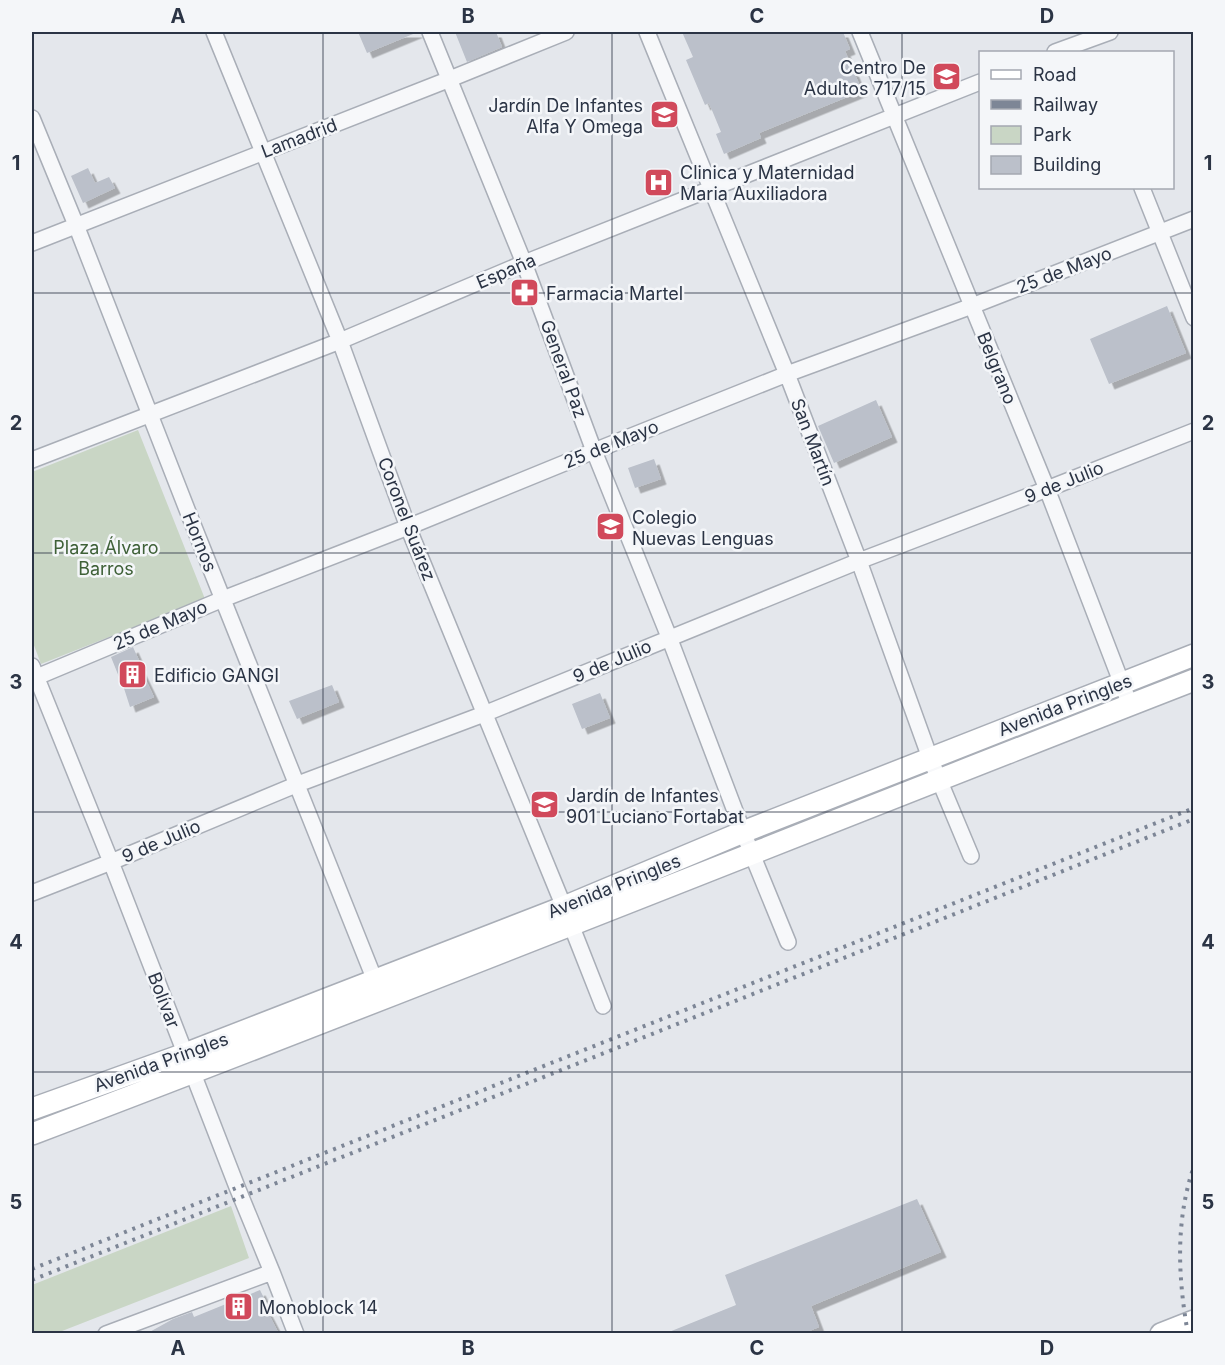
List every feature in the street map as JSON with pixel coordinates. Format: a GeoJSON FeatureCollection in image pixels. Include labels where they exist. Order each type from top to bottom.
{"type":"FeatureCollection","features":[{"type":"Feature","properties":{"kind":"main road","name":"Avenida Pringles"},"geometry":{"type":"LineString","coordinates":[[568,916],[743,832],[1194,655]]}},
{"type":"Feature","properties":{"kind":"main road","name":"Avenida Pringles"},"geometry":{"type":"LineString","coordinates":[[32,1134],[189,1064],[378,989],[568,916],[753,853],[1194,681]]}},
{"type":"Feature","properties":{"kind":"main road","name":"Avenida Pringles"},"geometry":{"type":"LineString","coordinates":[[32,1109],[189,1064]]}},
{"type":"Feature","properties":{"kind":"main road"},"geometry":{"type":"LineString","coordinates":[[1162,1333],[1194,1321]]}},
{"type":"Feature","properties":{"kind":"street","name":"Coronel Suárez"},"geometry":{"type":"LineString","coordinates":[[214,32],[340,341],[408,527],[603,1006]]}},
{"type":"Feature","properties":{"kind":"street","name":"General Paz"},"geometry":{"type":"LineString","coordinates":[[430,32],[524,263],[594,451],[788,942]]}},
{"type":"Feature","properties":{"kind":"street","name":"Lamadrid"},"geometry":{"type":"LineString","coordinates":[[32,243],[566,32]]}},
{"type":"Feature","properties":{"kind":"street","name":"San Martín"},"geometry":{"type":"LineString","coordinates":[[647,32],[787,374],[859,561],[930,758],[971,856]]}},
{"type":"Feature","properties":{"kind":"street","name":"Belgrano"},"geometry":{"type":"LineString","coordinates":[[860,32],[1047,489],[1130,705]]}},
{"type":"Feature","properties":{"kind":"street"},"geometry":{"type":"LineString","coordinates":[[1058,51],[1110,32]]}},
{"type":"Feature","properties":{"kind":"street","name":"España"},"geometry":{"type":"LineString","coordinates":[[32,460],[340,341],[524,263],[979,83]]}},
{"type":"Feature","properties":{"kind":"street","name":"Hornos"},"geometry":{"type":"LineString","coordinates":[[32,118],[378,989]]}},
{"type":"Feature","properties":{"kind":"street"},"geometry":{"type":"LineString","coordinates":[[1142,189],[1194,318]]}},
{"type":"Feature","properties":{"kind":"street","name":"25 de Mayo"},"geometry":{"type":"LineString","coordinates":[[33,674],[408,527],[787,374],[972,306],[1194,219]]}},
{"type":"Feature","properties":{"kind":"street","name":"9 de Julio"},"geometry":{"type":"LineString","coordinates":[[32,893],[298,784],[484,714],[859,561],[1194,431]]}},
{"type":"Feature","properties":{"kind":"street","name":"Bolívar"},"geometry":{"type":"LineString","coordinates":[[33,674],[111,862],[296,1334]]}},
{"type":"Feature","properties":{"kind":"street"},"geometry":{"type":"LineString","coordinates":[[106,1334],[272,1272]]}},
{"type":"Feature","properties":{"kind":"green space","name":"Plaza Álvaro Barros"},"geometry":{"type":"Polygon","coordinates":[[[138,430],[205,599],[41,664],[32,640],[32,472],[138,430]]]}},
{"type":"Feature","properties":{"kind":"green space"},"geometry":{"type":"Polygon","coordinates":[[[1105,699],[1107,704],[954,764],[952,759],[1105,699]]]}},
{"type":"Feature","properties":{"kind":"green space"},"geometry":{"type":"Polygon","coordinates":[[[915,772],[917,777],[763,837],[761,832],[915,772]]]}},
{"type":"Feature","properties":{"kind":"green space"},"geometry":{"type":"Polygon","coordinates":[[[231,1206],[249,1258],[57,1333],[32,1333],[32,1285],[231,1206]]]}},
{"type":"Feature","properties":{"kind":"building"},"geometry":{"type":"Polygon","coordinates":[[[358,32],[418,32],[367,53],[358,32]]]}},
{"type":"Feature","properties":{"kind":"building"},"geometry":{"type":"Polygon","coordinates":[[[455,32],[496,32],[502,47],[467,62],[455,32]]]}},
{"type":"Feature","properties":{"kind":"building"},"geometry":{"type":"Polygon","coordinates":[[[682,32],[843,32],[850,49],[845,51],[862,91],[759,133],[761,138],[724,154],[716,134],[721,132],[709,103],[705,105],[686,60],[693,57],[682,32]]]}},
{"type":"Feature","properties":{"kind":"building"},"geometry":{"type":"Polygon","coordinates":[[[88,168],[95,183],[109,177],[115,188],[83,203],[71,176],[88,168]]]}},
{"type":"Feature","properties":{"kind":"building"},"geometry":{"type":"Polygon","coordinates":[[[1167,306],[1186,353],[1109,384],[1090,339],[1167,306]]]}},
{"type":"Feature","properties":{"kind":"building"},"geometry":{"type":"Polygon","coordinates":[[[876,400],[892,437],[834,463],[818,426],[876,400]]]}},
{"type":"Feature","properties":{"kind":"building"},"geometry":{"type":"Polygon","coordinates":[[[654,459],[661,479],[635,488],[628,468],[654,459]]]}},
{"type":"Feature","properties":{"kind":"building","name":"Edificio GANGI"},"geometry":{"type":"Polygon","coordinates":[[[133,647],[141,665],[139,666],[154,697],[130,707],[111,657],[133,647]]]}},
{"type":"Feature","properties":{"kind":"building"},"geometry":{"type":"Polygon","coordinates":[[[332,685],[339,702],[297,719],[289,701],[332,685]]]}},
{"type":"Feature","properties":{"kind":"building"},"geometry":{"type":"Polygon","coordinates":[[[600,693],[610,718],[582,729],[572,704],[600,693]]]}},
{"type":"Feature","properties":{"kind":"building"},"geometry":{"type":"Polygon","coordinates":[[[917,1199],[941,1252],[811,1306],[819,1327],[802,1334],[664,1334],[736,1305],[725,1275],[917,1199]]]}},
{"type":"Feature","properties":{"kind":"building"},"geometry":{"type":"Polygon","coordinates":[[[260,1290],[267,1304],[264,1305],[279,1334],[146,1334],[173,1319],[192,1312],[194,1317],[260,1290]]]}},
{"type":"Feature","properties":{"kind":"railway"},"geometry":{"type":"LineString","coordinates":[[32,1269],[1194,808]]}},
{"type":"Feature","properties":{"kind":"railway"},"geometry":{"type":"LineString","coordinates":[[32,1280],[1194,819]]}},
{"type":"Feature","properties":{"kind":"railway"},"geometry":{"type":"LineString","coordinates":[[1188,1334],[1182,1292],[1180,1250],[1184,1208],[1194,1166]]}},
{"type":"Feature","properties":{"kind":"place","name":"Centro De Adultos 717/15"},"geometry":{"type":"Point","coordinates":[947,77]}},
{"type":"Feature","properties":{"kind":"place","name":"Jardín De Infantes Alfa Y Omega"},"geometry":{"type":"Point","coordinates":[664,115]}},
{"type":"Feature","properties":{"kind":"place","name":"Clinica y Maternidad Maria Auxiliadora"},"geometry":{"type":"Point","coordinates":[659,182]}},
{"type":"Feature","properties":{"kind":"place","name":"Farmacia Martel"},"geometry":{"type":"Point","coordinates":[525,293]}},
{"type":"Feature","properties":{"kind":"place","name":"Colegio Nuevas Lenguas"},"geometry":{"type":"Point","coordinates":[611,527]}},
{"type":"Feature","properties":{"kind":"place","name":"Edificio GANGI"},"geometry":{"type":"Point","coordinates":[133,675]}},
{"type":"Feature","properties":{"kind":"place","name":"Jardín de Infantes 901 Luciano Fortabat"},"geometry":{"type":"Point","coordinates":[545,805]}},
{"type":"Feature","properties":{"kind":"place","name":"Monoblock 14"},"geometry":{"type":"Point","coordinates":[238,1307]}}]}
